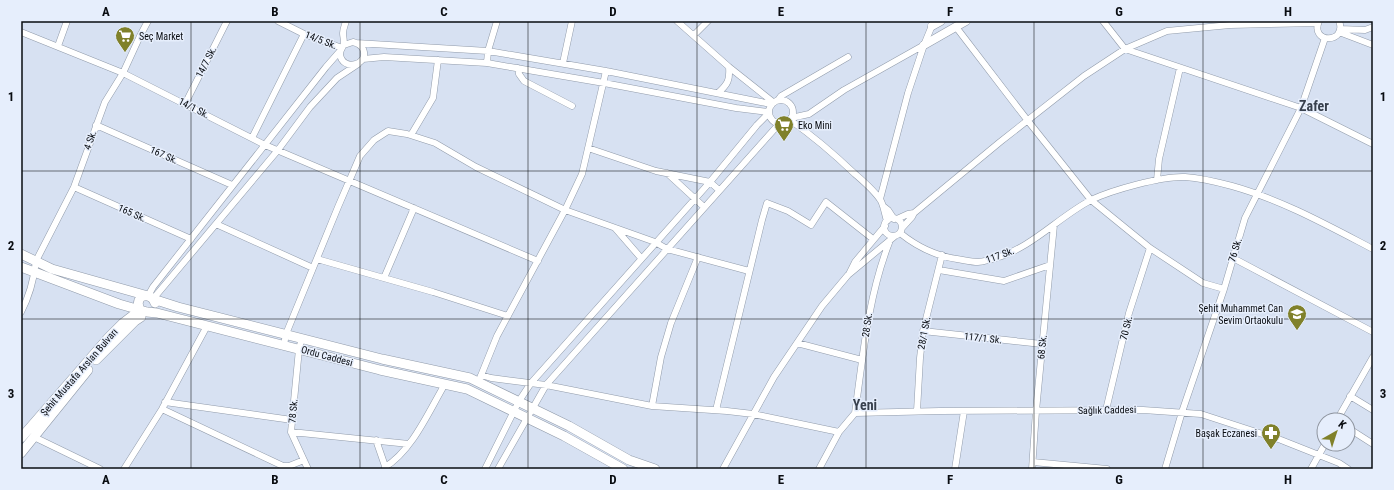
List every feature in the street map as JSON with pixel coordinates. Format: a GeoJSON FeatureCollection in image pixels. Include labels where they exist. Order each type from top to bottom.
{"type":"FeatureCollection","features":[{"type":"Feature","properties":{"kind":"main road","name":"Ordu Caddesi"},"geometry":{"type":"LineString","coordinates":[[21,254],[52,269],[150,297],[178,307],[382,359],[470,378],[480,378],[519,401],[570,426],[630,460],[655,469]]}},
{"type":"Feature","properties":{"kind":"main road","name":"Ordu Caddesi"},"geometry":{"type":"LineString","coordinates":[[21,267],[101,298],[146,311],[380,370],[467,389],[564,436],[623,469]]}},
{"type":"Feature","properties":{"kind":"main road"},"geometry":{"type":"LineString","coordinates":[[144,296],[150,297],[154,307],[146,311],[138,306],[139,299],[144,296]]}},
{"type":"Feature","properties":{"kind":"main road","name":"Şehit Mustafa Arslan Bulvarı"},"geometry":{"type":"LineString","coordinates":[[21,453],[95,360],[146,311]]}},
{"type":"Feature","properties":{"kind":"main road","name":"Şehit Mustafa Arslan Bulvarı"},"geometry":{"type":"LineString","coordinates":[[21,438],[108,338],[123,323],[146,311]]}},
{"type":"Feature","properties":{"kind":"street"},"geometry":{"type":"LineString","coordinates":[[58,46],[67,21]]}},
{"type":"Feature","properties":{"kind":"street","name":"4 Sk."},"geometry":{"type":"LineString","coordinates":[[21,312],[25,304],[36,262],[74,187],[105,102],[123,72],[148,21]]}},
{"type":"Feature","properties":{"kind":"street","name":"14/7 Sk."},"geometry":{"type":"LineString","coordinates":[[185,104],[227,21]]}},
{"type":"Feature","properties":{"kind":"street","name":"14/5 Sk."},"geometry":{"type":"LineString","coordinates":[[278,21],[304,34],[342,48]]}},
{"type":"Feature","properties":{"kind":"street"},"geometry":{"type":"LineString","coordinates":[[346,21],[343,32],[341,59],[351,66],[360,61],[384,57],[487,63],[768,113],[773,121],[779,124],[809,114],[844,90],[966,21]]}},
{"type":"Feature","properties":{"kind":"street"},"geometry":{"type":"LineString","coordinates":[[487,63],[488,51],[497,21]]}},
{"type":"Feature","properties":{"kind":"street"},"geometry":{"type":"LineString","coordinates":[[563,63],[572,21]]}},
{"type":"Feature","properties":{"kind":"street"},"geometry":{"type":"LineString","coordinates":[[677,21],[729,67],[774,102]]}},
{"type":"Feature","properties":{"kind":"street"},"geometry":{"type":"LineString","coordinates":[[694,36],[708,21]]}},
{"type":"Feature","properties":{"kind":"street"},"geometry":{"type":"LineString","coordinates":[[880,199],[908,93],[924,45],[933,23],[941,21]]}},
{"type":"Feature","properties":{"kind":"street"},"geometry":{"type":"LineString","coordinates":[[1103,21],[1125,49],[1300,108],[1373,144]]}},
{"type":"Feature","properties":{"kind":"street"},"geometry":{"type":"LineString","coordinates":[[723,469],[774,377],[822,306],[848,275],[897,234],[914,213],[1084,76],[1125,49],[1166,31],[1248,23],[1318,22],[1317,30],[1319,33],[1325,38],[1333,38],[1340,30],[1339,21]]}},
{"type":"Feature","properties":{"kind":"street"},"geometry":{"type":"LineString","coordinates":[[956,27],[1091,200],[1150,248],[1203,283],[1224,289]]}},
{"type":"Feature","properties":{"kind":"street"},"geometry":{"type":"LineString","coordinates":[[1340,30],[1365,30],[1373,27]]}},
{"type":"Feature","properties":{"kind":"street"},"geometry":{"type":"LineString","coordinates":[[1340,30],[1373,45]]}},
{"type":"Feature","properties":{"kind":"street","name":"14/1 Sk."},"geometry":{"type":"LineString","coordinates":[[21,32],[123,72],[265,145],[538,261]]}},
{"type":"Feature","properties":{"kind":"street"},"geometry":{"type":"LineString","coordinates":[[252,138],[304,34]]}},
{"type":"Feature","properties":{"kind":"street","name":"76 Sk."},"geometry":{"type":"LineString","coordinates":[[1164,469],[1224,289],[1245,218],[1300,108],[1325,38]]}},
{"type":"Feature","properties":{"kind":"street"},"geometry":{"type":"LineString","coordinates":[[150,297],[153,287],[232,185],[342,48],[350,42],[488,51],[563,63],[718,93],[774,102],[787,101],[793,112],[791,119]]}},
{"type":"Feature","properties":{"kind":"street"},"geometry":{"type":"LineString","coordinates":[[150,297],[216,224],[278,150],[310,107],[337,78],[360,61],[364,52],[356,43]]}},
{"type":"Feature","properties":{"kind":"street"},"geometry":{"type":"LineString","coordinates":[[485,469],[519,401],[531,383],[694,198],[710,182],[768,113],[774,102],[781,96],[848,57]]}},
{"type":"Feature","properties":{"kind":"street"},"geometry":{"type":"LineString","coordinates":[[411,135],[433,98],[438,60]]}},
{"type":"Feature","properties":{"kind":"street"},"geometry":{"type":"LineString","coordinates":[[718,93],[726,86],[728,82],[730,77],[729,67]]}},
{"type":"Feature","properties":{"kind":"street"},"geometry":{"type":"LineString","coordinates":[[518,68],[519,74],[524,81],[572,106]]}},
{"type":"Feature","properties":{"kind":"street"},"geometry":{"type":"LineString","coordinates":[[1157,180],[1159,158],[1180,68]]}},
{"type":"Feature","properties":{"kind":"street"},"geometry":{"type":"LineString","coordinates":[[606,71],[582,174],[565,210],[497,336],[480,378],[546,385],[652,406],[753,414],[839,432]]}},
{"type":"Feature","properties":{"kind":"street"},"geometry":{"type":"LineString","coordinates":[[791,119],[832,152],[880,199],[883,206],[886,224]]}},
{"type":"Feature","properties":{"kind":"street"},"geometry":{"type":"LineString","coordinates":[[498,469],[534,409],[546,385],[779,124]]}},
{"type":"Feature","properties":{"kind":"street","name":"167 Sk."},"geometry":{"type":"LineString","coordinates":[[96,125],[232,185]]}},
{"type":"Feature","properties":{"kind":"street"},"geometry":{"type":"LineString","coordinates":[[284,345],[286,334],[360,156],[374,140],[388,131],[411,135],[435,143],[476,166],[565,210],[655,242],[667,249],[750,271]]}},
{"type":"Feature","properties":{"kind":"street"},"geometry":{"type":"LineString","coordinates":[[588,148],[656,171],[710,182],[719,190]]}},
{"type":"Feature","properties":{"kind":"street"},"geometry":{"type":"LineString","coordinates":[[666,172],[704,207]]}},
{"type":"Feature","properties":{"kind":"street","name":"117 Sk."},"geometry":{"type":"LineString","coordinates":[[886,224],[888,234],[897,234],[942,255],[980,262],[1008,254],[1042,234],[1091,200],[1157,180],[1185,177],[1217,182],[1258,194],[1315,218],[1373,249]]}},
{"type":"Feature","properties":{"kind":"street","name":"165 Sk."},"geometry":{"type":"LineString","coordinates":[[74,187],[191,238]]}},
{"type":"Feature","properties":{"kind":"street"},"geometry":{"type":"LineString","coordinates":[[716,410],[767,203],[788,211],[811,225],[826,202],[873,239]]}},
{"type":"Feature","properties":{"kind":"street"},"geometry":{"type":"LineString","coordinates":[[883,206],[901,223],[897,234]]}},
{"type":"Feature","properties":{"kind":"street"},"geometry":{"type":"LineString","coordinates":[[384,278],[414,208]]}},
{"type":"Feature","properties":{"kind":"street"},"geometry":{"type":"LineString","coordinates":[[848,275],[854,262],[886,224],[908,214],[914,213]]}},
{"type":"Feature","properties":{"kind":"street"},"geometry":{"type":"LineString","coordinates":[[216,224],[313,268]]}},
{"type":"Feature","properties":{"kind":"street","name":"68 Sk."},"geometry":{"type":"LineString","coordinates":[[1032,469],[1042,344],[1054,225]]}},
{"type":"Feature","properties":{"kind":"street"},"geometry":{"type":"LineString","coordinates":[[614,227],[641,258]]}},
{"type":"Feature","properties":{"kind":"street","name":"28 Sk."},"geometry":{"type":"LineString","coordinates":[[855,413],[869,311],[883,259],[897,234]]}},
{"type":"Feature","properties":{"kind":"street","name":"70 Sk."},"geometry":{"type":"LineString","coordinates":[[1106,410],[1129,313],[1150,248]]}},
{"type":"Feature","properties":{"kind":"street","name":"28/1 Sk."},"geometry":{"type":"LineString","coordinates":[[917,411],[920,358],[924,331],[942,255]]}},
{"type":"Feature","properties":{"kind":"street"},"geometry":{"type":"LineString","coordinates":[[652,406],[661,357],[671,323],[698,257]]}},
{"type":"Feature","properties":{"kind":"street"},"geometry":{"type":"LineString","coordinates":[[1233,258],[1373,332]]}},
{"type":"Feature","properties":{"kind":"street"},"geometry":{"type":"LineString","coordinates":[[317,259],[432,292],[508,316]]}},
{"type":"Feature","properties":{"kind":"street"},"geometry":{"type":"LineString","coordinates":[[939,270],[1004,281],[1050,265]]}},
{"type":"Feature","properties":{"kind":"street"},"geometry":{"type":"LineString","coordinates":[[124,469],[162,409],[207,326]]}},
{"type":"Feature","properties":{"kind":"street","name":"117/1 Sk."},"geometry":{"type":"LineString","coordinates":[[924,331],[1042,344]]}},
{"type":"Feature","properties":{"kind":"street","name":"78 Sk."},"geometry":{"type":"LineString","coordinates":[[302,338],[299,349],[291,432],[308,469]]}},
{"type":"Feature","properties":{"kind":"street"},"geometry":{"type":"LineString","coordinates":[[797,343],[862,360]]}},
{"type":"Feature","properties":{"kind":"street"},"geometry":{"type":"LineString","coordinates":[[1341,412],[1373,357]]}},
{"type":"Feature","properties":{"kind":"street"},"geometry":{"type":"LineString","coordinates":[[376,440],[386,468],[395,462],[414,438],[445,384]]}},
{"type":"Feature","properties":{"kind":"street"},"geometry":{"type":"LineString","coordinates":[[1350,396],[1373,410]]}},
{"type":"Feature","properties":{"kind":"street"},"geometry":{"type":"LineString","coordinates":[[165,402],[292,420]]}},
{"type":"Feature","properties":{"kind":"street"},"geometry":{"type":"LineString","coordinates":[[162,409],[283,466],[290,466],[304,460]]}},
{"type":"Feature","properties":{"kind":"street","name":"Sağlık Caddesi"},"geometry":{"type":"LineString","coordinates":[[855,413],[917,411],[1143,410],[1201,414],[1281,440],[1339,463],[1348,469]]}},
{"type":"Feature","properties":{"kind":"street"},"geometry":{"type":"LineString","coordinates":[[955,469],[964,411]]}},
{"type":"Feature","properties":{"kind":"street"},"geometry":{"type":"LineString","coordinates":[[819,469],[839,432],[855,413]]}},
{"type":"Feature","properties":{"kind":"street"},"geometry":{"type":"LineString","coordinates":[[291,432],[409,444]]}},
{"type":"Feature","properties":{"kind":"street"},"geometry":{"type":"LineString","coordinates":[[1356,433],[1373,444]]}},
{"type":"Feature","properties":{"kind":"street"},"geometry":{"type":"LineString","coordinates":[[34,437],[100,469]]}},
{"type":"Feature","properties":{"kind":"street"},"geometry":{"type":"LineString","coordinates":[[1311,469],[1320,452]]}},
{"type":"Feature","properties":{"kind":"street"},"geometry":{"type":"LineString","coordinates":[[1033,462],[1107,469]]}},
{"type":"Feature","properties":{"kind":"place","name":"Seç Market"},"geometry":{"type":"Point","coordinates":[125,53]}},
{"type":"Feature","properties":{"kind":"place","name":"Eko Mini"},"geometry":{"type":"Point","coordinates":[784,142]}},
{"type":"Feature","properties":{"kind":"place","name":"Şehit Muhammet Can Sevim Ortaokulu"},"geometry":{"type":"Point","coordinates":[1297,331]}},
{"type":"Feature","properties":{"kind":"place","name":"Başak Eczanesi"},"geometry":{"type":"Point","coordinates":[1271,450]}},
{"type":"Feature","properties":{"kind":"district","name":"Zafer"},"geometry":{"type":"Point","coordinates":[1314,106]}},
{"type":"Feature","properties":{"kind":"district","name":"Yeni"},"geometry":{"type":"Point","coordinates":[865,405]}}]}
